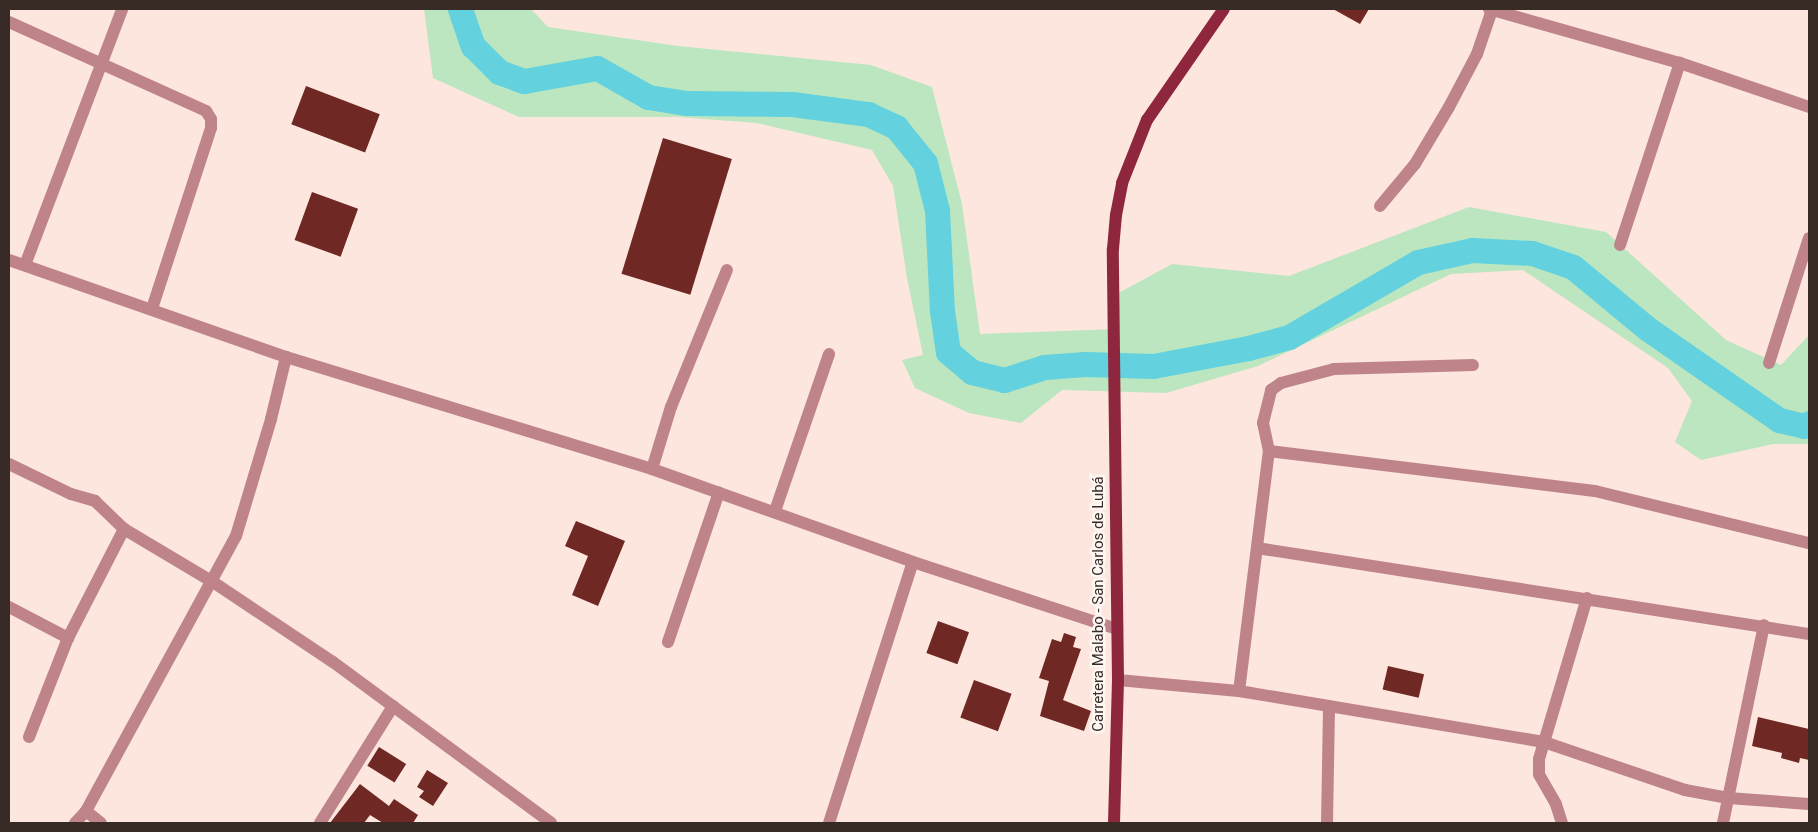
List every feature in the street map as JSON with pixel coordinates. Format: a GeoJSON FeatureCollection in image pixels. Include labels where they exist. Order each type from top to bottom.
{"type":"FeatureCollection","features":[{"type":"Feature","properties":{"kind":"main road","name":"Carretera Malabo - San Carlos de Lubá"},"geometry":{"type":"LineString","coordinates":[[1114,823],[1118,680],[1116,342],[1113,249],[1122,183],[1147,120],[1224,9]]}},
{"type":"Feature","properties":{"kind":"street"},"geometry":{"type":"LineString","coordinates":[[25,266],[100,62],[122,9]]}},
{"type":"Feature","properties":{"kind":"street"},"geometry":{"type":"LineString","coordinates":[[1380,206],[1415,164],[1449,107],[1476,54],[1490,9],[1680,63],[1809,108]]}},
{"type":"Feature","properties":{"kind":"street"},"geometry":{"type":"LineString","coordinates":[[9,22],[206,111],[211,119],[211,128],[152,309]]}},
{"type":"Feature","properties":{"kind":"street"},"geometry":{"type":"LineString","coordinates":[[1620,245],[1680,63]]}},
{"type":"Feature","properties":{"kind":"street"},"geometry":{"type":"LineString","coordinates":[[1769,363],[1809,238]]}},
{"type":"Feature","properties":{"kind":"street"},"geometry":{"type":"LineString","coordinates":[[9,260],[286,357],[652,469],[775,511],[913,562],[1117,629]]}},
{"type":"Feature","properties":{"kind":"street"},"geometry":{"type":"LineString","coordinates":[[652,469],[672,407],[728,270]]}},
{"type":"Feature","properties":{"kind":"street"},"geometry":{"type":"LineString","coordinates":[[775,511],[829,354]]}},
{"type":"Feature","properties":{"kind":"street"},"geometry":{"type":"LineString","coordinates":[[76,823],[86,811],[213,582],[236,536],[272,419],[286,357]]}},
{"type":"Feature","properties":{"kind":"street"},"geometry":{"type":"LineString","coordinates":[[1239,691],[1269,451],[1263,423],[1266,403],[1272,390],[1281,382],[1334,369],[1473,365]]}},
{"type":"Feature","properties":{"kind":"street"},"geometry":{"type":"LineString","coordinates":[[1269,451],[1595,491],[1809,543]]}},
{"type":"Feature","properties":{"kind":"street"},"geometry":{"type":"LineString","coordinates":[[9,464],[71,494],[95,501],[124,529],[213,582],[333,662],[551,823]]}},
{"type":"Feature","properties":{"kind":"street"},"geometry":{"type":"LineString","coordinates":[[668,642],[719,492]]}},
{"type":"Feature","properties":{"kind":"street"},"geometry":{"type":"LineString","coordinates":[[29,737],[68,638],[124,529]]}},
{"type":"Feature","properties":{"kind":"street"},"geometry":{"type":"LineString","coordinates":[[1257,548],[1764,625],[1809,634]]}},
{"type":"Feature","properties":{"kind":"street"},"geometry":{"type":"LineString","coordinates":[[829,823],[913,562]]}},
{"type":"Feature","properties":{"kind":"street"},"geometry":{"type":"LineString","coordinates":[[1562,823],[1556,804],[1539,774],[1544,742],[1587,598]]}},
{"type":"Feature","properties":{"kind":"street"},"geometry":{"type":"LineString","coordinates":[[9,606],[68,638]]}},
{"type":"Feature","properties":{"kind":"street"},"geometry":{"type":"LineString","coordinates":[[1723,823],[1764,625]]}},
{"type":"Feature","properties":{"kind":"street"},"geometry":{"type":"LineString","coordinates":[[1118,680],[1239,691],[1329,708],[1544,742],[1662,784],[1728,798],[1809,804]]}},
{"type":"Feature","properties":{"kind":"street"},"geometry":{"type":"LineString","coordinates":[[320,823],[393,706]]}},
{"type":"Feature","properties":{"kind":"street"},"geometry":{"type":"LineString","coordinates":[[1327,823],[1329,708]]}},
{"type":"Feature","properties":{"kind":"street"},"geometry":{"type":"LineString","coordinates":[[86,811],[101,823]]}},
{"type":"Feature","properties":{"kind":"green space"},"geometry":{"type":"Polygon","coordinates":[[[424,9],[531,9],[548,27],[678,46],[871,65],[932,87],[962,204],[980,334],[1117,329],[1113,296],[1172,264],[1289,276],[1469,207],[1606,232],[1726,340],[1781,365],[1809,335],[1809,444],[1773,444],[1701,460],[1675,442],[1692,401],[1668,368],[1523,270],[1451,274],[1258,366],[1166,393],[1062,390],[1021,423],[969,413],[915,388],[902,360],[923,355],[907,278],[893,186],[872,150],[757,123],[678,117],[519,117],[433,78],[424,9]]]}},
{"type":"Feature","properties":{"kind":"building"},"geometry":{"type":"Polygon","coordinates":[[[1333,9],[1369,9],[1360,24],[1333,9]]]}},
{"type":"Feature","properties":{"kind":"building"},"geometry":{"type":"Polygon","coordinates":[[[306,86],[380,114],[365,153],[291,124],[306,86]]]}},
{"type":"Feature","properties":{"kind":"building"},"geometry":{"type":"Polygon","coordinates":[[[663,138],[732,159],[690,295],[621,274],[663,138]]]}},
{"type":"Feature","properties":{"kind":"building"},"geometry":{"type":"Polygon","coordinates":[[[312,192],[358,209],[341,257],[295,240],[312,192]]]}},
{"type":"Feature","properties":{"kind":"building"},"geometry":{"type":"Polygon","coordinates":[[[576,521],[625,541],[598,606],[572,595],[588,556],[565,546],[576,521]]]}},
{"type":"Feature","properties":{"kind":"building"},"geometry":{"type":"Polygon","coordinates":[[[938,621],[969,632],[957,664],[926,653],[938,621]]]}},
{"type":"Feature","properties":{"kind":"building"},"geometry":{"type":"Polygon","coordinates":[[[1064,633],[1076,637],[1073,647],[1081,649],[1063,700],[1091,711],[1084,731],[1040,716],[1049,681],[1039,678],[1052,639],[1061,642],[1064,633]]]}},
{"type":"Feature","properties":{"kind":"building"},"geometry":{"type":"Polygon","coordinates":[[[1388,666],[1424,674],[1419,698],[1383,689],[1388,666]]]}},
{"type":"Feature","properties":{"kind":"building"},"geometry":{"type":"Polygon","coordinates":[[[974,680],[1012,694],[998,731],[960,718],[974,680]]]}},
{"type":"Feature","properties":{"kind":"building"},"geometry":{"type":"Polygon","coordinates":[[[1758,717],[1809,729],[1809,760],[1800,758],[1799,763],[1781,758],[1782,753],[1752,746],[1758,717]]]}},
{"type":"Feature","properties":{"kind":"building"},"geometry":{"type":"Polygon","coordinates":[[[379,747],[406,764],[394,783],[367,766],[379,747]]]}},
{"type":"Feature","properties":{"kind":"building"},"geometry":{"type":"Polygon","coordinates":[[[427,770],[448,783],[433,806],[419,797],[424,791],[417,787],[427,770]]]}},
{"type":"Feature","properties":{"kind":"building"},"geometry":{"type":"Polygon","coordinates":[[[360,784],[389,806],[394,799],[418,815],[413,823],[383,823],[370,815],[364,823],[330,823],[360,784]]]}},
{"type":"Feature","properties":{"kind":"waterway"},"geometry":{"type":"LineString","coordinates":[[460,9],[473,46],[499,72],[524,81],[597,68],[648,97],[687,103],[792,104],[868,114],[896,127],[925,163],[937,210],[942,311],[948,352],[972,372],[1004,380],[1044,367],[1085,364],[1153,366],[1248,348],[1289,337],[1418,262],[1472,250],[1532,253],[1573,267],[1648,329],[1779,420],[1804,426],[1809,423]]}}]}
